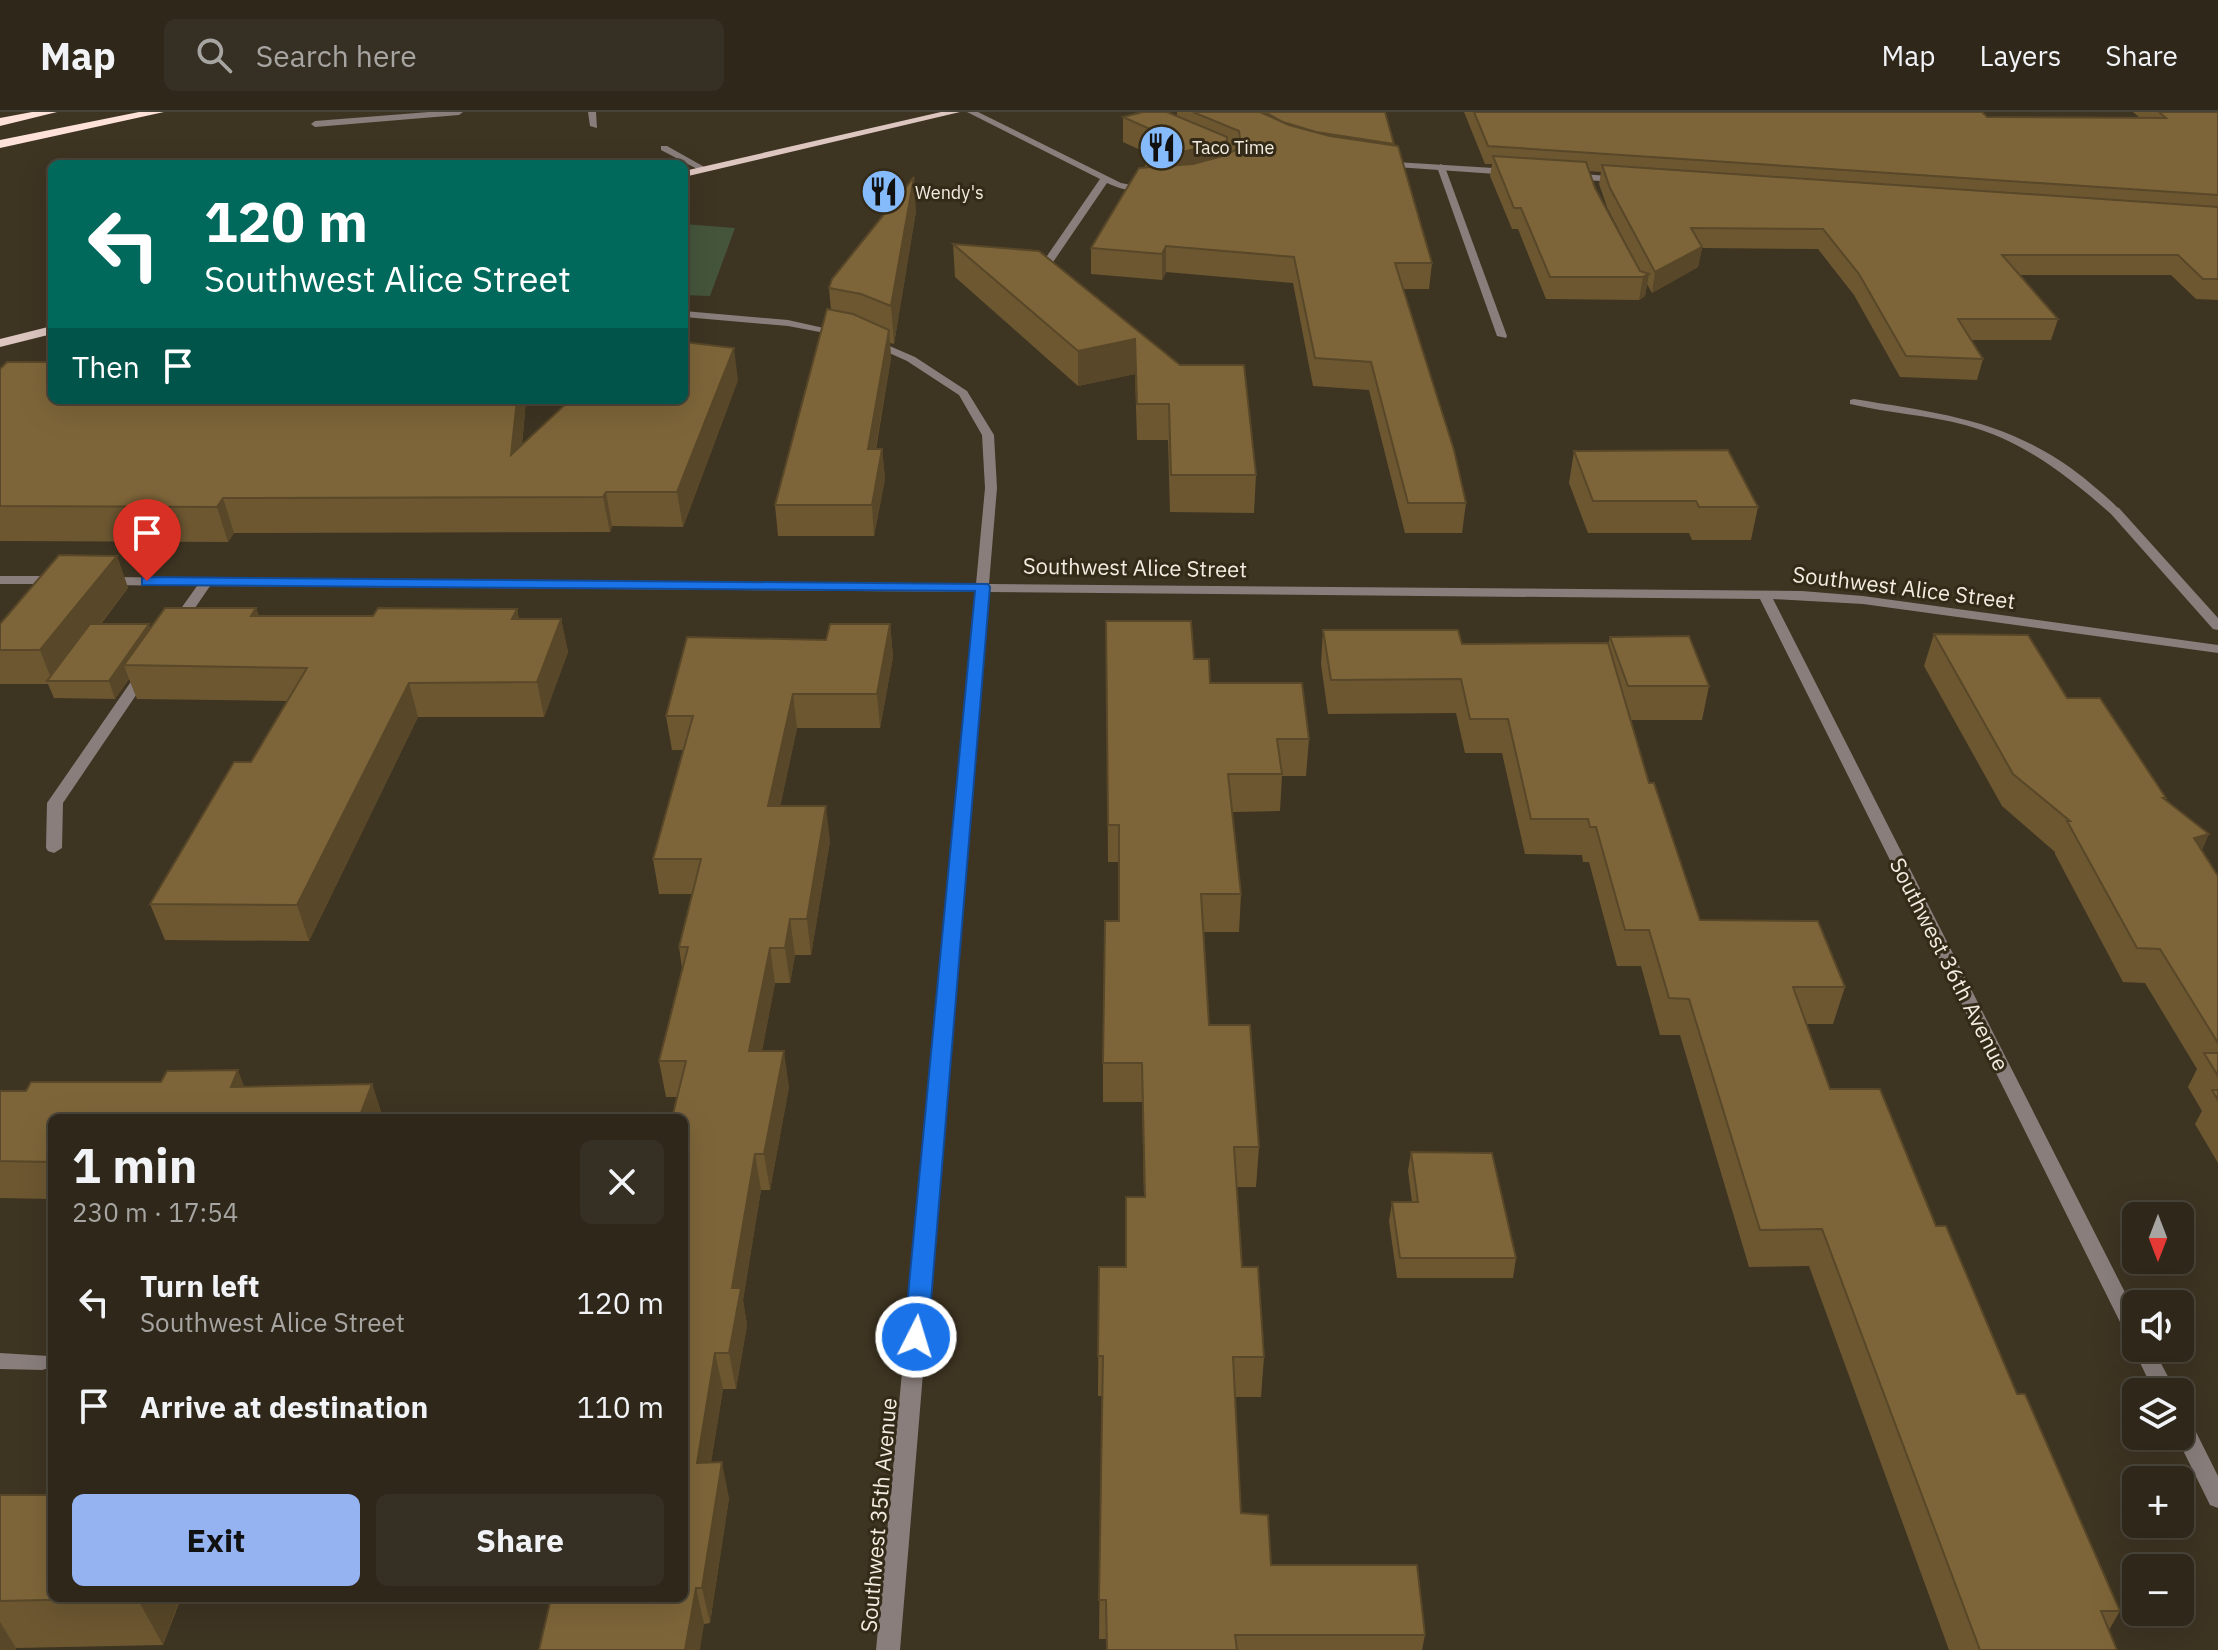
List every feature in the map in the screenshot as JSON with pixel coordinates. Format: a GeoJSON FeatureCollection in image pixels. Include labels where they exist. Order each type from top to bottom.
{"type":"FeatureCollection","features":[{"type":"Feature","properties":{"kind":"highway"},"geometry":{"type":"LineString","coordinates":[[0,122],[51,112]]}},
{"type":"Feature","properties":{"kind":"highway"},"geometry":{"type":"LineString","coordinates":[[0,144],[158,112]]}},
{"type":"Feature","properties":{"kind":"main road"},"geometry":{"type":"LineString","coordinates":[[688,173],[955,112]]}},
{"type":"Feature","properties":{"kind":"main road"},"geometry":{"type":"LineString","coordinates":[[0,343],[48,331]]}},
{"type":"Feature","properties":{"kind":"street"},"geometry":{"type":"LineString","coordinates":[[315,124],[459,112]]}},
{"type":"Feature","properties":{"kind":"street"},"geometry":{"type":"LineString","coordinates":[[592,112],[594,126]]}},
{"type":"Feature","properties":{"kind":"street"},"geometry":{"type":"LineString","coordinates":[[971,112],[1119,185],[1162,189]]}},
{"type":"Feature","properties":{"kind":"street"},"geometry":{"type":"LineString","coordinates":[[664,148],[687,160]]}},
{"type":"Feature","properties":{"kind":"street"},"geometry":{"type":"LineString","coordinates":[[688,161],[704,169]]}},
{"type":"Feature","properties":{"kind":"street"},"geometry":{"type":"LineString","coordinates":[[1371,161],[1521,173]]}},
{"type":"Feature","properties":{"kind":"street"},"geometry":{"type":"LineString","coordinates":[[1441,167],[1502,336]]}},
{"type":"Feature","properties":{"kind":"street"},"geometry":{"type":"LineString","coordinates":[[1563,176],[1591,183],[1635,181]]}},
{"type":"Feature","properties":{"kind":"street"},"geometry":{"type":"LineString","coordinates":[[1043,269],[1106,178]]}},
{"type":"Feature","properties":{"kind":"street","name":"Southwest 35th Avenue"},"geometry":{"type":"LineString","coordinates":[[688,314],[788,323],[859,336],[911,359],[963,393],[988,435],[991,488],[983,587],[888,1650]]}},
{"type":"Feature","properties":{"kind":"street"},"geometry":{"type":"LineString","coordinates":[[1854,402],[1988,428],[2034,449],[2073,473],[2115,511],[2218,626]]}},
{"type":"Feature","properties":{"kind":"street"},"geometry":{"type":"LineString","coordinates":[[0,580],[79,581]]}},
{"type":"Feature","properties":{"kind":"street","name":"Southwest Alice Street"},"geometry":{"type":"LineString","coordinates":[[95,581],[1765,595],[1863,600],[2218,649]]}},
{"type":"Feature","properties":{"kind":"street"},"geometry":{"type":"LineString","coordinates":[[170,634],[206,582]]}},
{"type":"Feature","properties":{"kind":"street","name":"Southwest 36th Avenue"},"geometry":{"type":"LineString","coordinates":[[1765,595],[2122,1306]]}},
{"type":"Feature","properties":{"kind":"street"},"geometry":{"type":"LineString","coordinates":[[54,848],[55,803],[152,660]]}},
{"type":"Feature","properties":{"kind":"street"},"geometry":{"type":"LineString","coordinates":[[0,1361],[42,1362]]}},
{"type":"Feature","properties":{"kind":"street"},"geometry":{"type":"LineString","coordinates":[[2194,1450],[2218,1498]]}},
{"type":"Feature","properties":{"kind":"green space"},"geometry":{"type":"Polygon","coordinates":[[[688,224],[735,228],[710,296],[688,295],[688,224]]]}},
{"type":"Feature","properties":{"kind":"building"},"geometry":{"type":"Polygon","coordinates":[[[1143,112],[1167,112],[1227,137],[1227,141],[1162,157],[1146,155],[1159,133],[1123,117],[1143,112]]]}},
{"type":"Feature","properties":{"kind":"building"},"geometry":{"type":"Polygon","coordinates":[[[1193,112],[1260,112],[1289,125],[1330,136],[1398,146],[1432,263],[1395,263],[1454,450],[1466,503],[1408,503],[1371,362],[1315,358],[1294,257],[1166,246],[1162,254],[1091,248],[1139,168],[1193,164],[1226,155],[1241,147],[1239,131],[1193,112]]]}},
{"type":"Feature","properties":{"kind":"building"},"geometry":{"type":"Polygon","coordinates":[[[1265,112],[1385,112],[1394,144],[1316,132],[1283,122],[1265,112]]]}},
{"type":"Feature","properties":{"kind":"building"},"geometry":{"type":"Polygon","coordinates":[[[1474,112],[1982,112],[1987,117],[2166,118],[2159,112],[2218,112],[2218,195],[1488,146],[1474,112]]]}},
{"type":"Feature","properties":{"kind":"building"},"geometry":{"type":"Polygon","coordinates":[[[1493,156],[1586,162],[1595,188],[1640,271],[1649,274],[1643,277],[1550,277],[1521,208],[1514,208],[1493,156]]]}},
{"type":"Feature","properties":{"kind":"building"},"geometry":{"type":"Polygon","coordinates":[[[1602,165],[2218,207],[2218,279],[2203,279],[2178,255],[2002,255],[2058,319],[1958,319],[1983,359],[1906,356],[1859,274],[1823,229],[1691,228],[1702,247],[1655,272],[1610,188],[1602,165]]]}},
{"type":"Feature","properties":{"kind":"building"},"geometry":{"type":"Polygon","coordinates":[[[914,177],[891,306],[861,294],[829,288],[832,279],[914,177]]]}},
{"type":"Feature","properties":{"kind":"building"},"geometry":{"type":"Polygon","coordinates":[[[953,244],[1039,251],[1180,365],[1244,365],[1256,475],[1171,475],[1169,404],[1137,404],[1135,339],[1078,351],[953,244]]]}},
{"type":"Feature","properties":{"kind":"building"},"geometry":{"type":"Polygon","coordinates":[[[827,309],[853,314],[889,330],[868,449],[882,449],[872,505],[775,505],[827,309]]]}},
{"type":"Feature","properties":{"kind":"building"},"geometry":{"type":"Polygon","coordinates":[[[688,342],[734,348],[677,492],[606,492],[603,497],[223,498],[217,507],[0,506],[0,369],[7,362],[48,362],[48,404],[517,404],[511,455],[566,404],[688,404],[688,342]]]}},
{"type":"Feature","properties":{"kind":"building"},"geometry":{"type":"Polygon","coordinates":[[[1728,450],[1758,507],[1699,507],[1696,501],[1593,501],[1574,451],[1728,450]]]}},
{"type":"Feature","properties":{"kind":"building"},"geometry":{"type":"Polygon","coordinates":[[[59,555],[117,556],[40,650],[0,650],[0,624],[59,555]]]}},
{"type":"Feature","properties":{"kind":"building"},"geometry":{"type":"Polygon","coordinates":[[[165,608],[256,608],[251,616],[373,616],[378,608],[517,609],[512,619],[561,619],[537,682],[409,683],[297,905],[150,904],[234,762],[251,762],[307,668],[124,665],[165,608]]]}},
{"type":"Feature","properties":{"kind":"building"},"geometry":{"type":"Polygon","coordinates":[[[1106,621],[1191,621],[1194,659],[1209,659],[1210,683],[1302,683],[1309,739],[1277,739],[1282,774],[1228,774],[1241,894],[1201,894],[1209,1025],[1250,1025],[1259,1147],[1234,1147],[1242,1267],[1258,1267],[1264,1357],[1233,1357],[1241,1513],[1268,1515],[1271,1565],[1417,1565],[1425,1635],[1235,1635],[1237,1650],[1107,1650],[1106,1600],[1099,1600],[1103,1356],[1098,1356],[1099,1267],[1126,1267],[1126,1197],[1145,1197],[1142,1063],[1103,1063],[1105,921],[1119,921],[1119,825],[1108,825],[1106,621]]]}},
{"type":"Feature","properties":{"kind":"building"},"geometry":{"type":"Polygon","coordinates":[[[90,624],[149,624],[109,681],[47,681],[90,624]]]}},
{"type":"Feature","properties":{"kind":"building"},"geometry":{"type":"Polygon","coordinates":[[[830,624],[890,624],[877,694],[793,694],[768,806],[826,806],[807,919],[790,919],[785,948],[770,948],[749,1051],[784,1051],[764,1154],[755,1154],[732,1288],[741,1288],[729,1353],[715,1353],[697,1463],[722,1462],[702,1588],[696,1588],[685,1650],[539,1650],[550,1602],[688,1602],[688,1114],[673,1114],[686,1061],[659,1061],[688,947],[679,947],[701,859],[653,859],[693,716],[666,716],[687,637],[826,640],[830,624]]]}},
{"type":"Feature","properties":{"kind":"building"},"geometry":{"type":"Polygon","coordinates":[[[1323,630],[1458,630],[1462,644],[1608,643],[1649,783],[1654,783],[1700,920],[1818,921],[1845,987],[1793,987],[1830,1089],[1880,1089],[1936,1226],[1946,1226],[2017,1394],[2025,1394],[2120,1611],[2101,1611],[2117,1650],[1980,1650],[1822,1229],[1760,1230],[1689,999],[1669,998],[1649,930],[1625,930],[1596,827],[1590,827],[1588,819],[1531,819],[1508,719],[1470,719],[1461,679],[1331,680],[1323,630]]]}},
{"type":"Feature","properties":{"kind":"building"},"geometry":{"type":"Polygon","coordinates":[[[1934,634],[2028,635],[2067,698],[2100,698],[2166,798],[2163,798],[2209,834],[2194,838],[2218,876],[2218,1043],[2160,949],[2137,948],[2067,821],[2070,821],[2013,774],[1934,634]]]}},
{"type":"Feature","properties":{"kind":"building"},"geometry":{"type":"Polygon","coordinates":[[[1689,636],[1709,686],[1628,686],[1610,637],[1689,636]]]}},
{"type":"Feature","properties":{"kind":"building"},"geometry":{"type":"Polygon","coordinates":[[[2204,1053],[2218,1053],[2218,1076],[2204,1053]]]}},
{"type":"Feature","properties":{"kind":"building"},"geometry":{"type":"Polygon","coordinates":[[[238,1070],[231,1087],[372,1084],[361,1114],[48,1114],[48,1162],[0,1161],[0,1091],[26,1091],[31,1082],[161,1082],[167,1071],[238,1070]]]}},
{"type":"Feature","properties":{"kind":"building"},"geometry":{"type":"Polygon","coordinates":[[[1411,1152],[1492,1153],[1516,1258],[1400,1258],[1392,1202],[1418,1202],[1411,1152]]]}},
{"type":"Feature","properties":{"kind":"building"},"geometry":{"type":"Polygon","coordinates":[[[0,1495],[48,1495],[48,1600],[0,1601],[0,1495]]]}},
{"type":"Feature","properties":{"kind":"place","name":"Taco Time"},"geometry":{"type":"Point","coordinates":[1161,147]}},
{"type":"Feature","properties":{"kind":"place","name":"Wendy's"},"geometry":{"type":"Point","coordinates":[884,192]}},
{"type":"Feature","properties":{"kind":"route"},"geometry":{"type":"LineString","coordinates":[[147,581],[983,587],[916,1337]]}}]}
